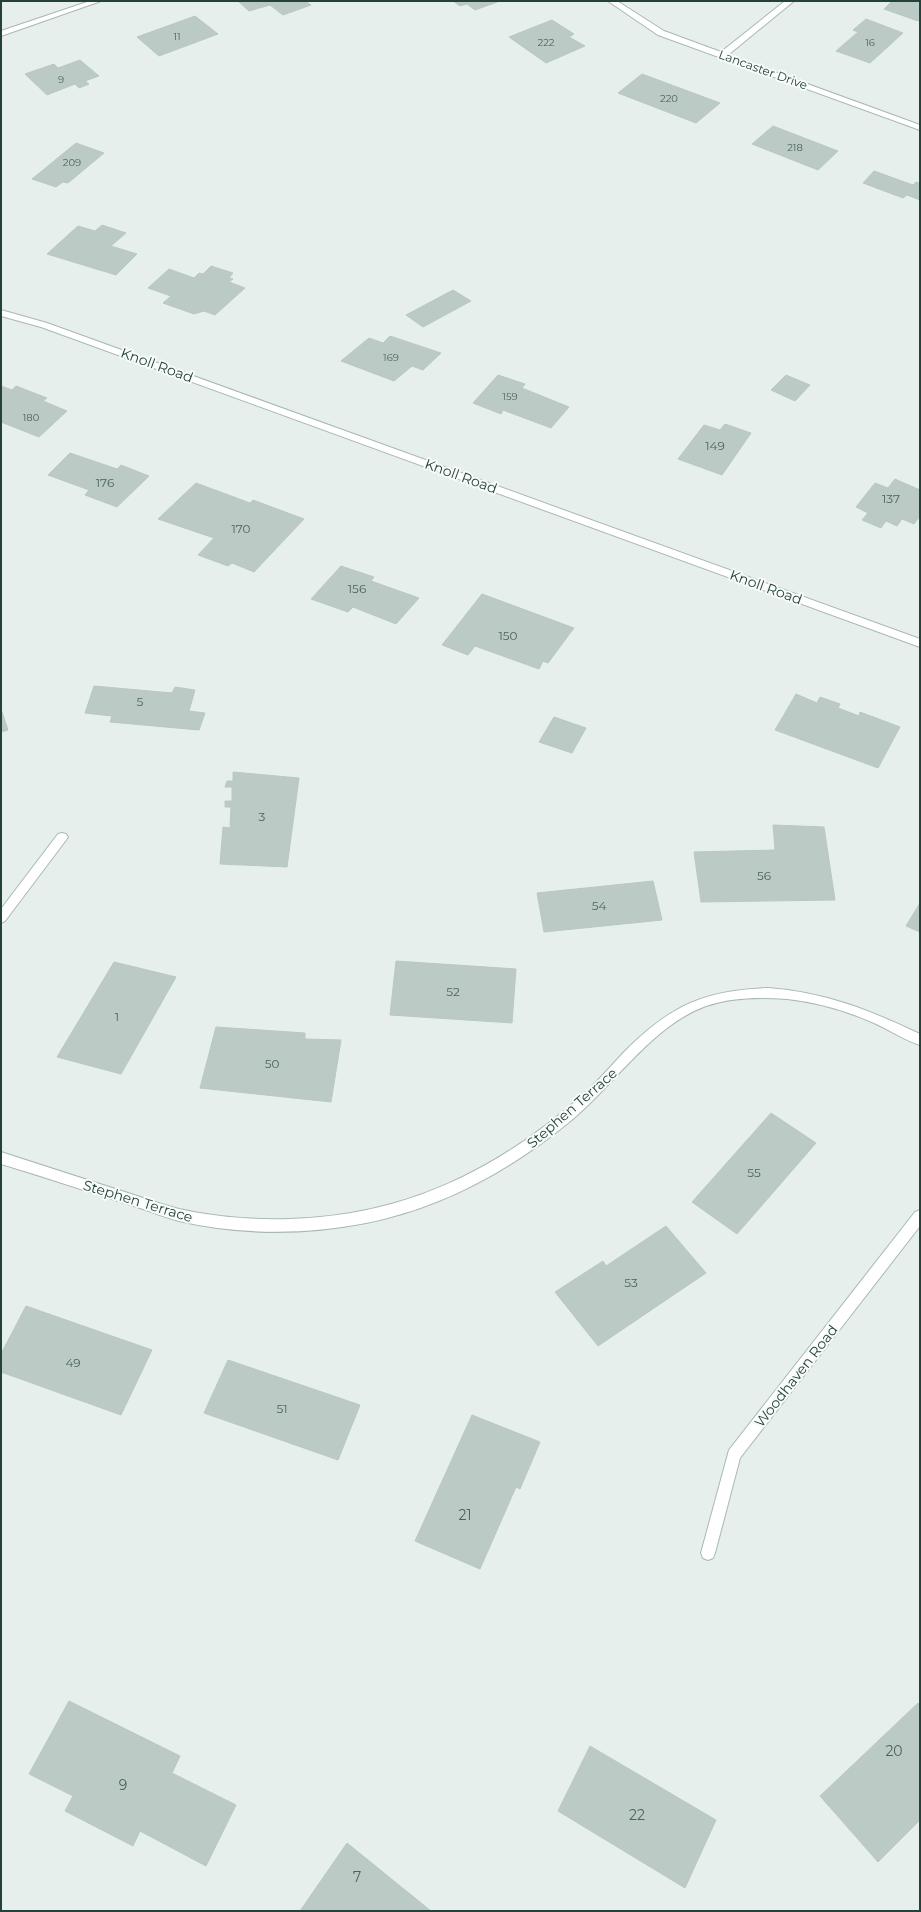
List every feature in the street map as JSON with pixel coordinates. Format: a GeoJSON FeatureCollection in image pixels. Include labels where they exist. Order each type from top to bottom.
{"type":"FeatureCollection","features":[{"type":"Feature","properties":{"kind":"street"},"geometry":{"type":"LineString","coordinates":[[1,34],[97,1]]}},
{"type":"Feature","properties":{"kind":"street","name":"Lancaster Drive"},"geometry":{"type":"LineString","coordinates":[[612,1],[661,33],[920,128]]}},
{"type":"Feature","properties":{"kind":"street"},"geometry":{"type":"LineString","coordinates":[[723,55],[790,1]]}},
{"type":"Feature","properties":{"kind":"street","name":"Knoll Road"},"geometry":{"type":"LineString","coordinates":[[1,313],[44,325],[920,643]]}},
{"type":"Feature","properties":{"kind":"street"},"geometry":{"type":"LineString","coordinates":[[1,918],[62,837]]}},
{"type":"Feature","properties":{"kind":"street","name":"Stephen Terrace"},"geometry":{"type":"LineString","coordinates":[[1,1158],[187,1217],[246,1225],[307,1225],[367,1217],[426,1200],[490,1171],[536,1142],[590,1096],[660,1026],[682,1012],[705,1002],[732,995],[759,993],[800,996],[843,1006],[863,1013],[920,1040]]}},
{"type":"Feature","properties":{"kind":"street","name":"Woodhaven Road"},"geometry":{"type":"LineString","coordinates":[[708,1553],[734,1455],[920,1216]]}},
{"type":"Feature","properties":{"kind":"building"},"geometry":{"type":"Polygon","coordinates":[[[238,1],[305,1],[311,5],[283,15],[270,5],[249,11],[238,1]]]}},
{"type":"Feature","properties":{"kind":"building"},"geometry":{"type":"Polygon","coordinates":[[[453,1],[500,1],[475,10],[467,4],[460,6],[453,1]]]}},
{"type":"Feature","properties":{"kind":"building"},"geometry":{"type":"Polygon","coordinates":[[[892,1],[920,1],[920,19],[918,21],[884,9],[892,1]]]}},
{"type":"Feature","properties":{"kind":"building"},"geometry":{"type":"Polygon","coordinates":[[[195,16],[218,34],[159,56],[137,37],[195,16]]]}},
{"type":"Feature","properties":{"kind":"building"},"geometry":{"type":"Polygon","coordinates":[[[866,19],[903,33],[870,63],[836,51],[858,32],[853,30],[866,19]]]}},
{"type":"Feature","properties":{"kind":"building"},"geometry":{"type":"Polygon","coordinates":[[[552,20],[574,34],[569,37],[585,46],[546,63],[509,37],[552,20]]]}},
{"type":"Feature","properties":{"kind":"building"},"geometry":{"type":"Polygon","coordinates":[[[80,60],[99,76],[85,81],[89,84],[79,88],[75,84],[47,95],[25,74],[54,64],[58,68],[80,60]]]}},
{"type":"Feature","properties":{"kind":"building"},"geometry":{"type":"Polygon","coordinates":[[[642,74],[720,103],[696,123],[618,93],[642,74]]]}},
{"type":"Feature","properties":{"kind":"building"},"geometry":{"type":"Polygon","coordinates":[[[773,126],[838,151],[818,170],[752,144],[773,126]]]}},
{"type":"Feature","properties":{"kind":"building"},"geometry":{"type":"Polygon","coordinates":[[[76,143],[104,153],[68,183],[63,182],[56,187],[32,179],[76,143]]]}},
{"type":"Feature","properties":{"kind":"building"},"geometry":{"type":"Polygon","coordinates":[[[874,171],[913,185],[916,182],[920,183],[920,200],[907,195],[903,198],[863,183],[874,171]]]}},
{"type":"Feature","properties":{"kind":"building"},"geometry":{"type":"Polygon","coordinates":[[[102,225],[126,233],[111,246],[137,254],[116,275],[47,254],[78,226],[95,231],[102,225]]]}},
{"type":"Feature","properties":{"kind":"building"},"geometry":{"type":"Polygon","coordinates":[[[211,266],[233,273],[229,278],[233,279],[229,282],[245,288],[215,315],[204,311],[194,314],[163,303],[171,296],[148,288],[169,269],[194,278],[199,273],[203,274],[211,266]]]}},
{"type":"Feature","properties":{"kind":"building"},"geometry":{"type":"Polygon","coordinates":[[[453,290],[471,301],[423,327],[406,315],[453,290]]]}},
{"type":"Feature","properties":{"kind":"building"},"geometry":{"type":"Polygon","coordinates":[[[390,336],[441,353],[423,370],[412,366],[394,381],[341,361],[369,338],[383,343],[390,336]]]}},
{"type":"Feature","properties":{"kind":"building"},"geometry":{"type":"Polygon","coordinates":[[[498,375],[525,384],[522,388],[569,407],[551,428],[503,410],[501,414],[473,403],[498,375]]]}},
{"type":"Feature","properties":{"kind":"building"},"geometry":{"type":"Polygon","coordinates":[[[786,375],[810,385],[795,401],[771,390],[786,375]]]}},
{"type":"Feature","properties":{"kind":"building"},"geometry":{"type":"Polygon","coordinates":[[[1,386],[12,390],[16,386],[47,398],[43,401],[67,411],[39,437],[1,422],[1,386]]]}},
{"type":"Feature","properties":{"kind":"building"},"geometry":{"type":"Polygon","coordinates":[[[725,424],[751,433],[722,475],[678,459],[704,425],[720,430],[725,424]]]}},
{"type":"Feature","properties":{"kind":"building"},"geometry":{"type":"Polygon","coordinates":[[[70,453],[117,469],[121,465],[149,476],[117,507],[85,495],[89,490],[48,475],[70,453]]]}},
{"type":"Feature","properties":{"kind":"building"},"geometry":{"type":"Polygon","coordinates":[[[895,479],[920,490],[920,516],[914,524],[902,519],[897,526],[886,521],[881,528],[862,520],[868,513],[856,507],[875,483],[888,488],[895,479]]]}},
{"type":"Feature","properties":{"kind":"building"},"geometry":{"type":"Polygon","coordinates":[[[196,483],[250,503],[253,500],[304,519],[254,572],[232,563],[228,566],[198,555],[214,538],[158,519],[196,483]]]}},
{"type":"Feature","properties":{"kind":"building"},"geometry":{"type":"Polygon","coordinates":[[[341,566],[374,577],[371,581],[419,598],[396,624],[353,607],[348,612],[311,599],[341,566]]]}},
{"type":"Feature","properties":{"kind":"building"},"geometry":{"type":"Polygon","coordinates":[[[482,594],[574,628],[548,663],[543,661],[539,669],[475,646],[468,655],[442,645],[482,594]]]}},
{"type":"Feature","properties":{"kind":"building"},"geometry":{"type":"Polygon","coordinates":[[[94,686],[172,693],[175,687],[195,690],[189,711],[205,713],[199,730],[110,722],[112,716],[85,713],[94,686]]]}},
{"type":"Feature","properties":{"kind":"building"},"geometry":{"type":"Polygon","coordinates":[[[796,694],[817,703],[820,697],[840,704],[838,708],[859,716],[860,712],[900,727],[878,768],[775,730],[796,694]]]}},
{"type":"Feature","properties":{"kind":"building"},"geometry":{"type":"Polygon","coordinates":[[[1,709],[8,730],[1,732],[1,709]]]}},
{"type":"Feature","properties":{"kind":"building"},"geometry":{"type":"Polygon","coordinates":[[[554,717],[586,728],[572,753],[539,742],[554,717]]]}},
{"type":"Feature","properties":{"kind":"building"},"geometry":{"type":"Polygon","coordinates":[[[233,772],[299,778],[287,867],[220,864],[223,827],[230,828],[231,807],[225,807],[225,801],[232,801],[232,787],[225,787],[227,781],[233,781],[233,772]]]}},
{"type":"Feature","properties":{"kind":"building"},"geometry":{"type":"Polygon","coordinates":[[[773,825],[824,827],[835,900],[701,902],[694,852],[775,850],[773,825]]]}},
{"type":"Feature","properties":{"kind":"building"},"geometry":{"type":"Polygon","coordinates":[[[653,881],[662,920],[544,932],[537,893],[653,881]]]}},
{"type":"Feature","properties":{"kind":"building"},"geometry":{"type":"Polygon","coordinates":[[[920,903],[920,932],[906,926],[920,903]]]}},
{"type":"Feature","properties":{"kind":"building"},"geometry":{"type":"Polygon","coordinates":[[[396,961],[516,969],[512,1023],[390,1015],[396,961]]]}},
{"type":"Feature","properties":{"kind":"building"},"geometry":{"type":"Polygon","coordinates":[[[114,962],[176,977],[121,1074],[57,1057],[114,962]]]}},
{"type":"Feature","properties":{"kind":"building"},"geometry":{"type":"Polygon","coordinates":[[[216,1027],[305,1033],[305,1039],[341,1040],[331,1102],[200,1088],[216,1027]]]}},
{"type":"Feature","properties":{"kind":"building"},"geometry":{"type":"Polygon","coordinates":[[[771,1113],[816,1143],[737,1234],[692,1202],[771,1113]]]}},
{"type":"Feature","properties":{"kind":"building"},"geometry":{"type":"Polygon","coordinates":[[[666,1226],[706,1273],[598,1346],[555,1292],[603,1261],[606,1266],[666,1226]]]}},
{"type":"Feature","properties":{"kind":"building"},"geometry":{"type":"Polygon","coordinates":[[[26,1306],[152,1350],[121,1415],[1,1372],[1,1354],[26,1306]]]}},
{"type":"Feature","properties":{"kind":"building"},"geometry":{"type":"Polygon","coordinates":[[[228,1360],[360,1405],[338,1460],[204,1413],[228,1360]]]}},
{"type":"Feature","properties":{"kind":"building"},"geometry":{"type":"Polygon","coordinates":[[[472,1415],[540,1442],[520,1489],[516,1487],[480,1569],[415,1541],[472,1415]]]}},
{"type":"Feature","properties":{"kind":"building"},"geometry":{"type":"Polygon","coordinates":[[[69,1701],[180,1756],[172,1773],[236,1805],[206,1866],[140,1831],[133,1846],[65,1811],[73,1796],[29,1774],[69,1701]]]}},
{"type":"Feature","properties":{"kind":"building"},"geometry":{"type":"Polygon","coordinates":[[[918,1703],[920,1706],[920,1820],[878,1862],[820,1796],[918,1703]]]}},
{"type":"Feature","properties":{"kind":"building"},"geometry":{"type":"Polygon","coordinates":[[[590,1746],[716,1820],[685,1888],[558,1811],[590,1746]]]}},
{"type":"Feature","properties":{"kind":"building"},"geometry":{"type":"Polygon","coordinates":[[[347,1843],[431,1911],[300,1911],[347,1843]]]}}]}
